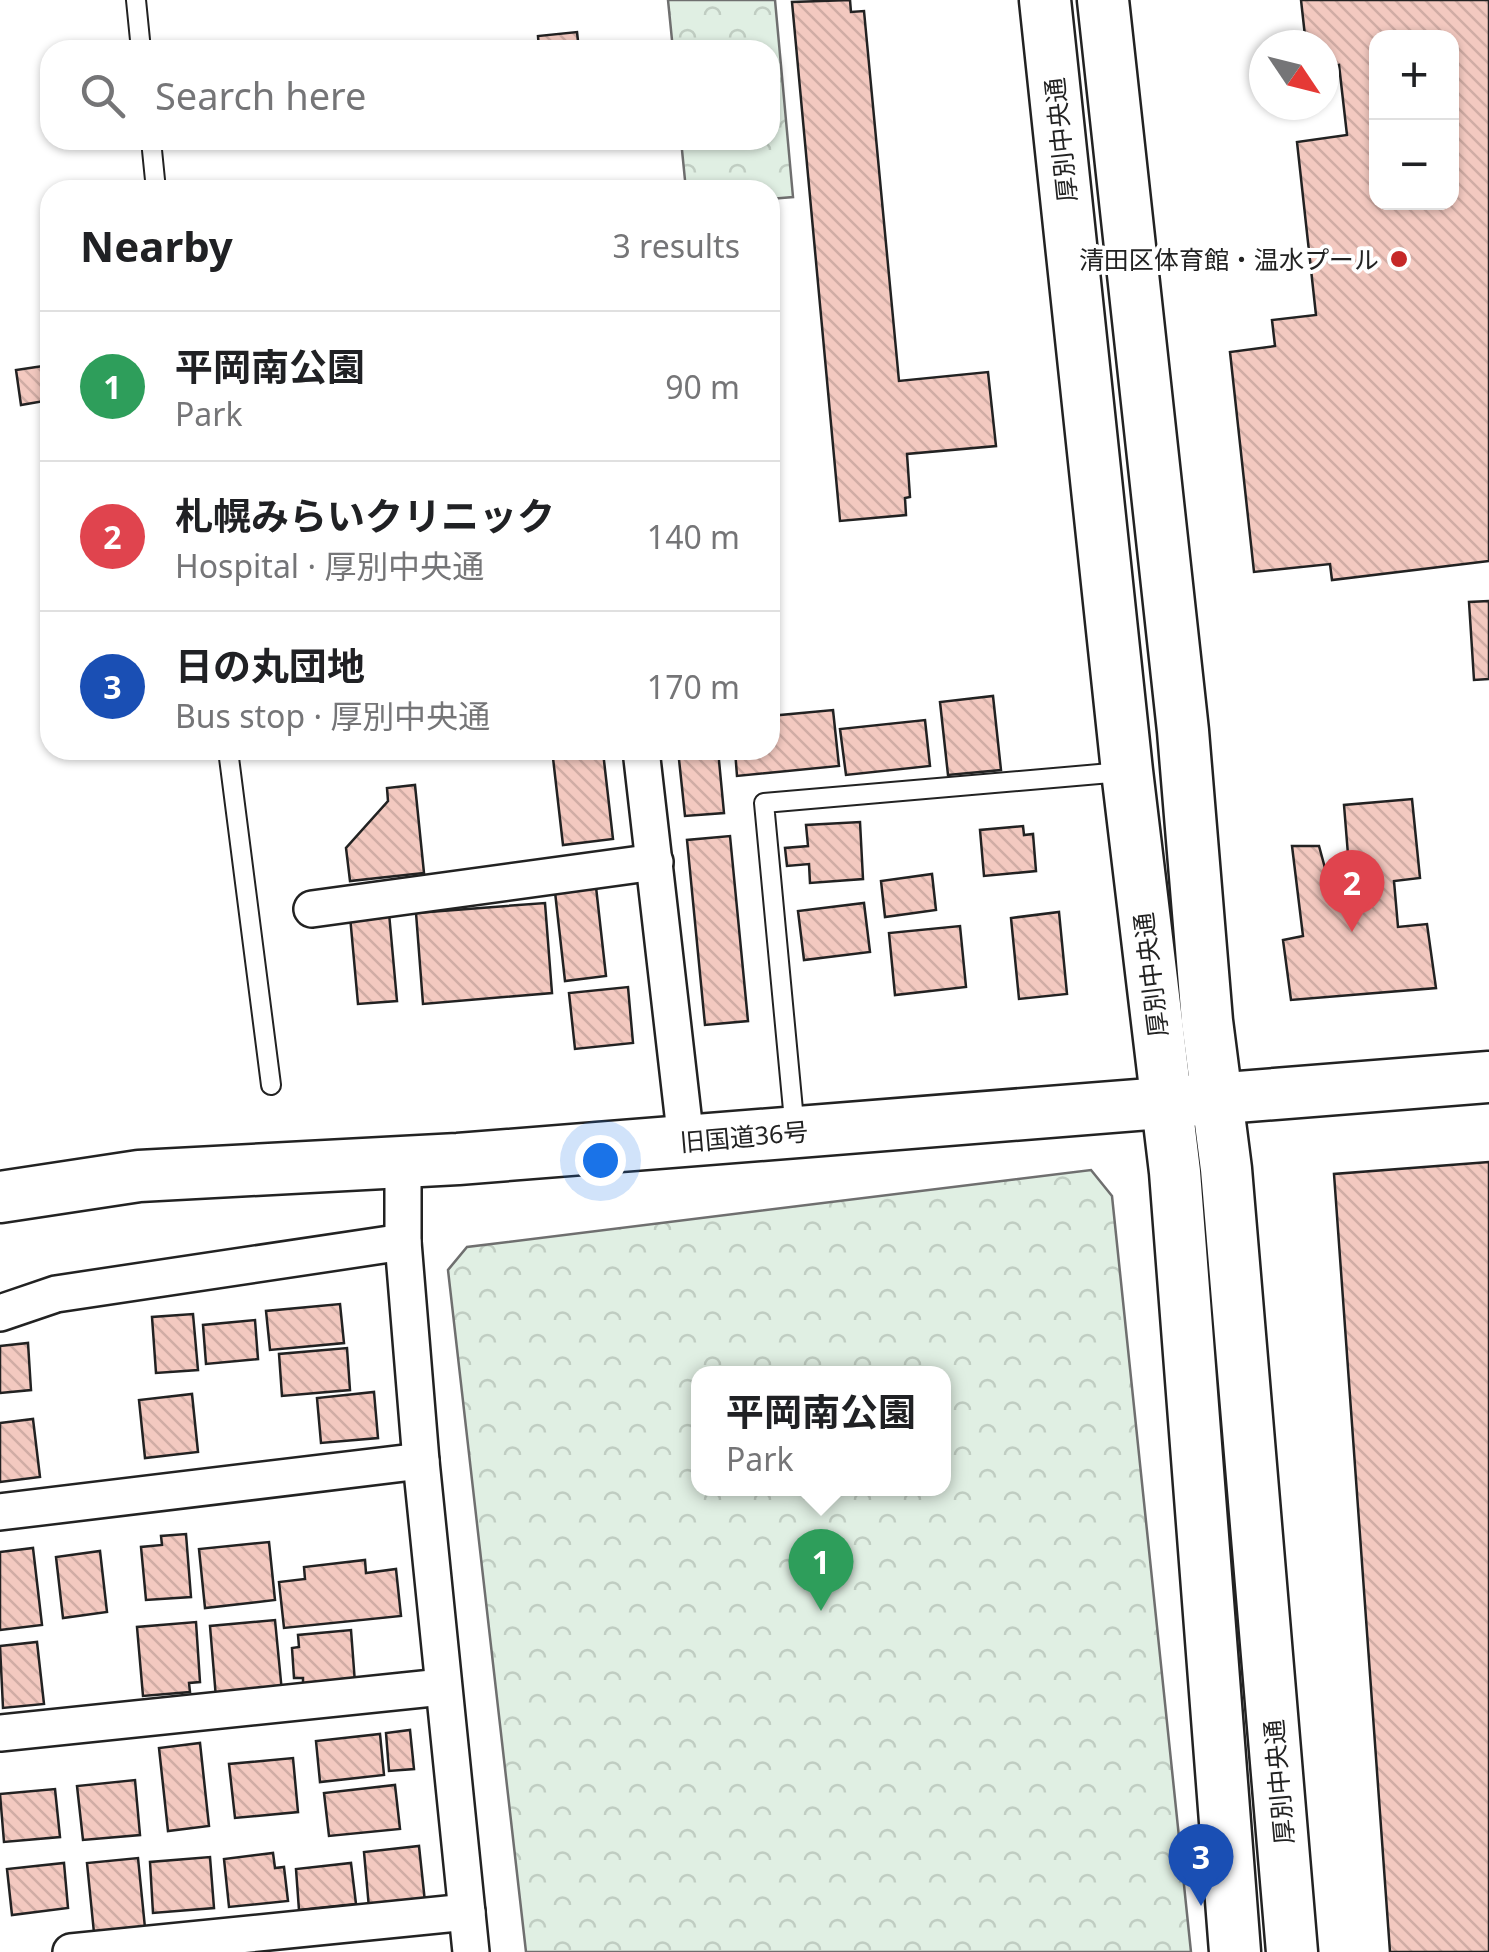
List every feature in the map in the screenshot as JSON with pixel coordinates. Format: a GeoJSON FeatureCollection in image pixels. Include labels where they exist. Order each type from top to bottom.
{"type":"FeatureCollection","features":[{"type":"Feature","properties":{"kind":"main road","name":"厚別中央通"},"geometry":{"type":"LineString","coordinates":[[1046,0],[1127,771],[1183,1254],[1235,1952]]}},
{"type":"Feature","properties":{"kind":"main road","name":"厚別中央通"},"geometry":{"type":"LineString","coordinates":[[1103,0],[1183,730],[1292,1952]]}},
{"type":"Feature","properties":{"kind":"main road","name":"旧国道36号"},"geometry":{"type":"LineString","coordinates":[[0,1197],[138,1176],[404,1163],[1489,1077]]}},
{"type":"Feature","properties":{"kind":"street"},"geometry":{"type":"LineString","coordinates":[[642,760],[686,1140]]}},
{"type":"Feature","properties":{"kind":"street"},"geometry":{"type":"LineString","coordinates":[[312,909],[654,862]]}},
{"type":"Feature","properties":{"kind":"street"},"geometry":{"type":"LineString","coordinates":[[404,1163],[403,1242],[421,1461],[471,1952]]}},
{"type":"Feature","properties":{"kind":"street"},"geometry":{"type":"LineString","coordinates":[[0,1314],[56,1294],[403,1242]]}},
{"type":"Feature","properties":{"kind":"street"},"geometry":{"type":"LineString","coordinates":[[0,1512],[421,1461]]}},
{"type":"Feature","properties":{"kind":"street"},"geometry":{"type":"LineString","coordinates":[[0,1733],[442,1688]]}},
{"type":"Feature","properties":{"kind":"street"},"geometry":{"type":"LineString","coordinates":[[71,1952],[466,1912]]}},
{"type":"Feature","properties":{"kind":"lane"},"geometry":{"type":"LineString","coordinates":[[136,0],[140,40]]}},
{"type":"Feature","properties":{"kind":"lane"},"geometry":{"type":"LineString","coordinates":[[152,150],[155,180]]}},
{"type":"Feature","properties":{"kind":"lane"},"geometry":{"type":"LineString","coordinates":[[229,760],[270,1085]]}},
{"type":"Feature","properties":{"kind":"lane"},"geometry":{"type":"LineString","coordinates":[[795,1130],[764,802],[1127,771]]}},
{"type":"Feature","properties":{"kind":"green space"},"geometry":{"type":"Polygon","coordinates":[[[668,0],[775,0],[779,40],[672,40],[668,0]]]}},
{"type":"Feature","properties":{"kind":"green space"},"geometry":{"type":"Polygon","coordinates":[[[780,55],[793,197],[780,198],[780,180],[685,180],[682,150],[780,150],[780,55]]]}},
{"type":"Feature","properties":{"kind":"green space"},"geometry":{"type":"Polygon","coordinates":[[[1091,1170],[1112,1196],[1191,1952],[526,1952],[448,1270],[467,1247],[1091,1170]]]}},
{"type":"Feature","properties":{"kind":"building"},"geometry":{"type":"Polygon","coordinates":[[[850,0],[851,12],[864,11],[899,381],[988,372],[996,446],[907,454],[910,497],[905,498],[906,515],[840,521],[792,2],[850,0]]]}},
{"type":"Feature","properties":{"kind":"building","name":"清田区体育館・温水プール"},"geometry":{"type":"Polygon","coordinates":[[[1301,0],[1489,0],[1489,561],[1332,580],[1330,564],[1254,572],[1230,352],[1275,346],[1272,320],[1316,315],[1297,142],[1347,135],[1339,30],[1304,30],[1301,0]]]}},
{"type":"Feature","properties":{"kind":"building"},"geometry":{"type":"Polygon","coordinates":[[[577,32],[578,40],[538,40],[538,36],[577,32]]]}},
{"type":"Feature","properties":{"kind":"building"},"geometry":{"type":"Polygon","coordinates":[[[40,366],[40,402],[21,405],[16,370],[40,366]]]}},
{"type":"Feature","properties":{"kind":"building"},"geometry":{"type":"Polygon","coordinates":[[[1489,601],[1489,679],[1474,680],[1469,602],[1489,601]]]}},
{"type":"Feature","properties":{"kind":"building"},"geometry":{"type":"Polygon","coordinates":[[[993,696],[1001,770],[948,775],[940,702],[993,696]]]}},
{"type":"Feature","properties":{"kind":"building"},"geometry":{"type":"Polygon","coordinates":[[[833,710],[839,766],[737,776],[736,760],[780,760],[780,715],[833,710]]]}},
{"type":"Feature","properties":{"kind":"building"},"geometry":{"type":"Polygon","coordinates":[[[925,720],[930,766],[846,775],[840,729],[925,720]]]}},
{"type":"Feature","properties":{"kind":"building"},"geometry":{"type":"Polygon","coordinates":[[[553,760],[604,760],[613,839],[563,845],[553,760]]]}},
{"type":"Feature","properties":{"kind":"building"},"geometry":{"type":"Polygon","coordinates":[[[679,760],[719,760],[724,813],[685,816],[679,760]]]}},
{"type":"Feature","properties":{"kind":"building"},"geometry":{"type":"Polygon","coordinates":[[[415,785],[424,873],[350,881],[346,848],[388,801],[387,788],[415,785]]]}},
{"type":"Feature","properties":{"kind":"building"},"geometry":{"type":"Polygon","coordinates":[[[1412,799],[1420,878],[1394,881],[1398,927],[1427,924],[1436,988],[1291,1000],[1283,940],[1303,936],[1292,846],[1319,846],[1325,868],[1349,867],[1344,805],[1412,799]]]}},
{"type":"Feature","properties":{"kind":"building"},"geometry":{"type":"Polygon","coordinates":[[[860,822],[863,879],[810,883],[809,864],[787,866],[785,848],[808,846],[806,825],[860,822]]]}},
{"type":"Feature","properties":{"kind":"building"},"geometry":{"type":"Polygon","coordinates":[[[1023,826],[1024,835],[1033,834],[1036,871],[984,876],[980,830],[1023,826]]]}},
{"type":"Feature","properties":{"kind":"building"},"geometry":{"type":"Polygon","coordinates":[[[730,836],[748,1021],[705,1025],[687,840],[730,836]]]}},
{"type":"Feature","properties":{"kind":"building"},"geometry":{"type":"Polygon","coordinates":[[[932,874],[936,910],[885,917],[881,881],[932,874]]]}},
{"type":"Feature","properties":{"kind":"building"},"geometry":{"type":"Polygon","coordinates":[[[596,887],[606,976],[565,981],[555,892],[596,887]]]}},
{"type":"Feature","properties":{"kind":"building"},"geometry":{"type":"Polygon","coordinates":[[[545,903],[552,993],[423,1004],[416,913],[545,903]]]}},
{"type":"Feature","properties":{"kind":"building"},"geometry":{"type":"Polygon","coordinates":[[[864,903],[870,952],[804,960],[798,911],[864,903]]]}},
{"type":"Feature","properties":{"kind":"building"},"geometry":{"type":"Polygon","coordinates":[[[1059,912],[1067,994],[1019,999],[1011,918],[1059,912]]]}},
{"type":"Feature","properties":{"kind":"building"},"geometry":{"type":"Polygon","coordinates":[[[389,913],[397,1001],[358,1004],[350,916],[389,913]]]}},
{"type":"Feature","properties":{"kind":"building"},"geometry":{"type":"Polygon","coordinates":[[[960,926],[966,987],[895,995],[889,933],[960,926]]]}},
{"type":"Feature","properties":{"kind":"building"},"geometry":{"type":"Polygon","coordinates":[[[628,987],[633,1043],[575,1049],[569,993],[628,987]]]}},
{"type":"Feature","properties":{"kind":"building"},"geometry":{"type":"Polygon","coordinates":[[[1489,1162],[1489,1952],[1390,1952],[1334,1174],[1489,1162]]]}},
{"type":"Feature","properties":{"kind":"building"},"geometry":{"type":"Polygon","coordinates":[[[340,1304],[344,1343],[270,1350],[266,1311],[340,1304]]]}},
{"type":"Feature","properties":{"kind":"building"},"geometry":{"type":"Polygon","coordinates":[[[193,1314],[198,1370],[156,1373],[152,1317],[193,1314]]]}},
{"type":"Feature","properties":{"kind":"building"},"geometry":{"type":"Polygon","coordinates":[[[255,1320],[258,1359],[206,1364],[203,1325],[255,1320]]]}},
{"type":"Feature","properties":{"kind":"building"},"geometry":{"type":"Polygon","coordinates":[[[28,1343],[31,1390],[0,1393],[0,1346],[28,1343]]]}},
{"type":"Feature","properties":{"kind":"building"},"geometry":{"type":"Polygon","coordinates":[[[347,1348],[350,1390],[282,1396],[279,1354],[347,1348]]]}},
{"type":"Feature","properties":{"kind":"building"},"geometry":{"type":"Polygon","coordinates":[[[374,1392],[378,1438],[321,1443],[317,1398],[374,1392]]]}},
{"type":"Feature","properties":{"kind":"building"},"geometry":{"type":"Polygon","coordinates":[[[192,1394],[198,1452],[145,1458],[139,1400],[192,1394]]]}},
{"type":"Feature","properties":{"kind":"building"},"geometry":{"type":"Polygon","coordinates":[[[33,1419],[40,1477],[0,1482],[0,1423],[33,1419]]]}},
{"type":"Feature","properties":{"kind":"building"},"geometry":{"type":"Polygon","coordinates":[[[186,1534],[191,1597],[146,1600],[141,1547],[162,1545],[161,1536],[186,1534]]]}},
{"type":"Feature","properties":{"kind":"building"},"geometry":{"type":"Polygon","coordinates":[[[269,1542],[275,1600],[205,1608],[199,1549],[269,1542]]]}},
{"type":"Feature","properties":{"kind":"building"},"geometry":{"type":"Polygon","coordinates":[[[33,1548],[42,1625],[0,1630],[0,1552],[33,1548]]]}},
{"type":"Feature","properties":{"kind":"building"},"geometry":{"type":"Polygon","coordinates":[[[100,1551],[107,1612],[63,1618],[56,1557],[100,1551]]]}},
{"type":"Feature","properties":{"kind":"building"},"geometry":{"type":"Polygon","coordinates":[[[365,1560],[366,1573],[396,1569],[401,1616],[284,1628],[279,1582],[305,1579],[304,1567],[365,1560]]]}},
{"type":"Feature","properties":{"kind":"building"},"geometry":{"type":"Polygon","coordinates":[[[275,1620],[282,1692],[216,1698],[210,1626],[275,1620]]]}},
{"type":"Feature","properties":{"kind":"building"},"geometry":{"type":"Polygon","coordinates":[[[196,1622],[200,1682],[189,1683],[190,1692],[143,1696],[137,1627],[196,1622]]]}},
{"type":"Feature","properties":{"kind":"building"},"geometry":{"type":"Polygon","coordinates":[[[351,1630],[355,1683],[303,1687],[303,1678],[294,1678],[292,1648],[299,1647],[298,1635],[351,1630]]]}},
{"type":"Feature","properties":{"kind":"building"},"geometry":{"type":"Polygon","coordinates":[[[37,1642],[44,1704],[3,1708],[0,1646],[37,1642]]]}},
{"type":"Feature","properties":{"kind":"building"},"geometry":{"type":"Polygon","coordinates":[[[410,1730],[414,1769],[389,1771],[386,1733],[410,1730]]]}},
{"type":"Feature","properties":{"kind":"building"},"geometry":{"type":"Polygon","coordinates":[[[380,1734],[384,1775],[320,1782],[316,1741],[380,1734]]]}},
{"type":"Feature","properties":{"kind":"building"},"geometry":{"type":"Polygon","coordinates":[[[200,1743],[209,1826],[168,1831],[159,1748],[200,1743]]]}},
{"type":"Feature","properties":{"kind":"building"},"geometry":{"type":"Polygon","coordinates":[[[293,1758],[298,1812],[235,1818],[229,1764],[293,1758]]]}},
{"type":"Feature","properties":{"kind":"building"},"geometry":{"type":"Polygon","coordinates":[[[135,1780],[140,1835],[83,1840],[77,1786],[135,1780]]]}},
{"type":"Feature","properties":{"kind":"building"},"geometry":{"type":"Polygon","coordinates":[[[395,1785],[400,1829],[329,1836],[324,1793],[395,1785]]]}},
{"type":"Feature","properties":{"kind":"building"},"geometry":{"type":"Polygon","coordinates":[[[55,1789],[60,1837],[4,1842],[0,1794],[55,1789]]]}},
{"type":"Feature","properties":{"kind":"building"},"geometry":{"type":"Polygon","coordinates":[[[419,1846],[425,1902],[369,1908],[364,1852],[419,1846]]]}},
{"type":"Feature","properties":{"kind":"building"},"geometry":{"type":"Polygon","coordinates":[[[273,1853],[275,1868],[284,1867],[288,1901],[229,1907],[224,1859],[273,1853]]]}},
{"type":"Feature","properties":{"kind":"building"},"geometry":{"type":"Polygon","coordinates":[[[210,1857],[214,1908],[153,1913],[150,1862],[210,1857]]]}},
{"type":"Feature","properties":{"kind":"building"},"geometry":{"type":"Polygon","coordinates":[[[138,1858],[145,1928],[94,1933],[87,1863],[138,1858]]]}},
{"type":"Feature","properties":{"kind":"building"},"geometry":{"type":"Polygon","coordinates":[[[64,1863],[68,1908],[12,1915],[7,1869],[64,1863]]]}},
{"type":"Feature","properties":{"kind":"building"},"geometry":{"type":"Polygon","coordinates":[[[351,1863],[356,1904],[299,1910],[296,1869],[351,1863]]]}},
{"type":"Feature","properties":{"kind":"place","name":"清田区体育館・温水プール"},"geometry":{"type":"Point","coordinates":[1399,259]}},
{"type":"Feature","properties":{"kind":"place","name":"札幌みらいクリニック"},"geometry":{"type":"Point","coordinates":[1352,932]}},
{"type":"Feature","properties":{"kind":"place","name":"平岡南公園"},"geometry":{"type":"Point","coordinates":[821,1611]}},
{"type":"Feature","properties":{"kind":"place","name":"日の丸団地"},"geometry":{"type":"Point","coordinates":[1201,1906]}}]}
